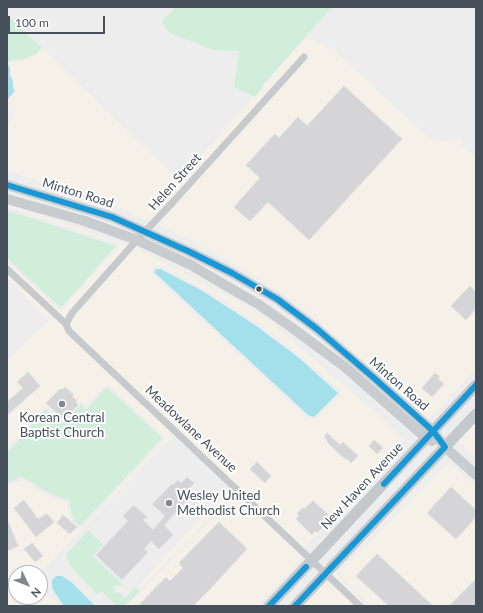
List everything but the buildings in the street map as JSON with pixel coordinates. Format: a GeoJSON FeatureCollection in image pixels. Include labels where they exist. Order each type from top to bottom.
{"type":"FeatureCollection","features":[{"type":"Feature","properties":{"kind":"main road","name":"Minton Road"},"geometry":{"type":"LineString","coordinates":[[7,185],[112,217],[232,273],[277,299],[317,329],[430,435]]}},
{"type":"Feature","properties":{"kind":"main road","name":"Minton Road"},"geometry":{"type":"LineString","coordinates":[[7,199],[94,224],[137,240],[191,265],[258,304],[292,327],[345,367],[445,447],[476,475]]}},
{"type":"Feature","properties":{"kind":"main road","name":"New Haven Avenue"},"geometry":{"type":"LineString","coordinates":[[268,606],[476,385]]}},
{"type":"Feature","properties":{"kind":"main road"},"geometry":{"type":"LineString","coordinates":[[295,606],[476,414]]}},
{"type":"Feature","properties":{"kind":"street","name":"Helen Street"},"geometry":{"type":"LineString","coordinates":[[66,324],[72,313],[137,240],[304,58]]}},
{"type":"Feature","properties":{"kind":"street","name":"Meadowlane Avenue"},"geometry":{"type":"LineString","coordinates":[[7,269],[66,324],[69,331],[360,606]]}},
{"type":"Feature","properties":{"kind":"shaded area"},"geometry":{"type":"Polygon","coordinates":[[[305,38],[333,49],[431,139],[445,141],[461,139],[461,144],[476,158],[476,369],[429,419],[304,309],[258,278],[194,241],[113,205],[7,171],[7,125],[15,117],[14,113],[7,107],[7,100],[15,91],[13,89],[13,82],[8,63],[10,61],[22,60],[36,54],[42,48],[170,172],[182,178],[305,38]]]}},
{"type":"Feature","properties":{"kind":"shaded area"},"geometry":{"type":"Polygon","coordinates":[[[7,205],[135,248],[234,299],[276,327],[377,414],[404,441],[301,552],[235,491],[141,588],[138,586],[229,487],[173,435],[48,565],[8,565],[8,605],[48,605],[48,594],[61,606],[7,606],[7,487],[22,480],[29,483],[41,492],[67,503],[67,509],[73,524],[78,529],[81,529],[165,439],[164,436],[107,384],[86,406],[82,402],[79,402],[62,420],[48,407],[45,407],[7,448],[7,361],[49,320],[7,278],[7,262],[61,311],[119,246],[116,243],[7,207],[7,205]],[[155,266],[151,270],[152,274],[306,417],[316,419],[338,399],[341,394],[338,389],[301,356],[257,322],[226,302],[162,266],[155,266]]]}},
{"type":"Feature","properties":{"kind":"shaded area"},"geometry":{"type":"Polygon","coordinates":[[[476,423],[476,458],[459,442],[476,423]]]}},
{"type":"Feature","properties":{"kind":"shaded area"},"geometry":{"type":"Polygon","coordinates":[[[446,465],[452,465],[476,487],[476,606],[371,606],[339,573],[446,465]]]}},
{"type":"Feature","properties":{"kind":"shaded area"},"geometry":{"type":"Polygon","coordinates":[[[439,466],[336,572],[337,575],[367,606],[365,606],[333,575],[439,466]]]}},
{"type":"Feature","properties":{"kind":"shaded area"},"geometry":{"type":"Polygon","coordinates":[[[236,494],[303,558],[257,606],[128,606],[236,494]]]}},
{"type":"Feature","properties":{"kind":"shaded area"},"geometry":{"type":"Polygon","coordinates":[[[328,580],[355,606],[303,606],[328,580]]]}},
{"type":"Feature","properties":{"kind":"green space"},"geometry":{"type":"Polygon","coordinates":[[[174,7],[332,7],[262,86],[263,87],[255,97],[234,87],[239,51],[213,50],[168,32],[162,21],[174,9],[174,7]]]}},
{"type":"Feature","properties":{"kind":"green space"},"geometry":{"type":"Polygon","coordinates":[[[7,15],[42,48],[36,54],[22,60],[7,62],[7,15]]]}},
{"type":"Feature","properties":{"kind":"green space"},"geometry":{"type":"Polygon","coordinates":[[[7,210],[116,246],[61,308],[7,258],[7,210]]]}},
{"type":"Feature","properties":{"kind":"green space"},"geometry":{"type":"Polygon","coordinates":[[[107,387],[162,438],[80,526],[75,522],[70,508],[70,501],[42,489],[21,477],[7,483],[7,453],[46,409],[62,424],[81,405],[86,410],[107,387]]]}},
{"type":"Feature","properties":{"kind":"green space"},"geometry":{"type":"Polygon","coordinates":[[[88,530],[103,544],[93,556],[122,585],[114,586],[115,593],[120,593],[125,598],[135,587],[140,591],[124,606],[113,606],[115,604],[101,591],[97,594],[70,566],[66,555],[88,530]]]}},
{"type":"Feature","properties":{"kind":"water"},"geometry":{"type":"Polygon","coordinates":[[[7,62],[15,91],[7,100],[7,62]]]}},
{"type":"Feature","properties":{"kind":"water"},"geometry":{"type":"Polygon","coordinates":[[[156,269],[161,269],[201,290],[255,325],[299,358],[338,393],[314,417],[308,415],[154,272],[156,269]]]}},
{"type":"Feature","properties":{"kind":"water"},"geometry":{"type":"Polygon","coordinates":[[[56,576],[62,576],[71,582],[95,606],[65,606],[52,588],[52,580],[56,576]]]}},
{"type":"Feature","properties":{"kind":"transit line"},"geometry":{"type":"LineString","coordinates":[[7,185],[112,217],[190,252],[232,273],[277,299],[317,329],[374,378],[433,431],[445,447],[295,606]]}},
{"type":"Feature","properties":{"kind":"transit line"},"geometry":{"type":"LineString","coordinates":[[384,484],[476,385]]}},
{"type":"Feature","properties":{"kind":"transit line"},"geometry":{"type":"LineString","coordinates":[[269,606],[306,567]]}},
{"type":"Feature","properties":{"kind":"place","name":"Korean Central Baptist Church"},"geometry":{"type":"Point","coordinates":[62,404]}},
{"type":"Feature","properties":{"kind":"place","name":"Wesley United Methodist Church"},"geometry":{"type":"Point","coordinates":[169,503]}}]}
